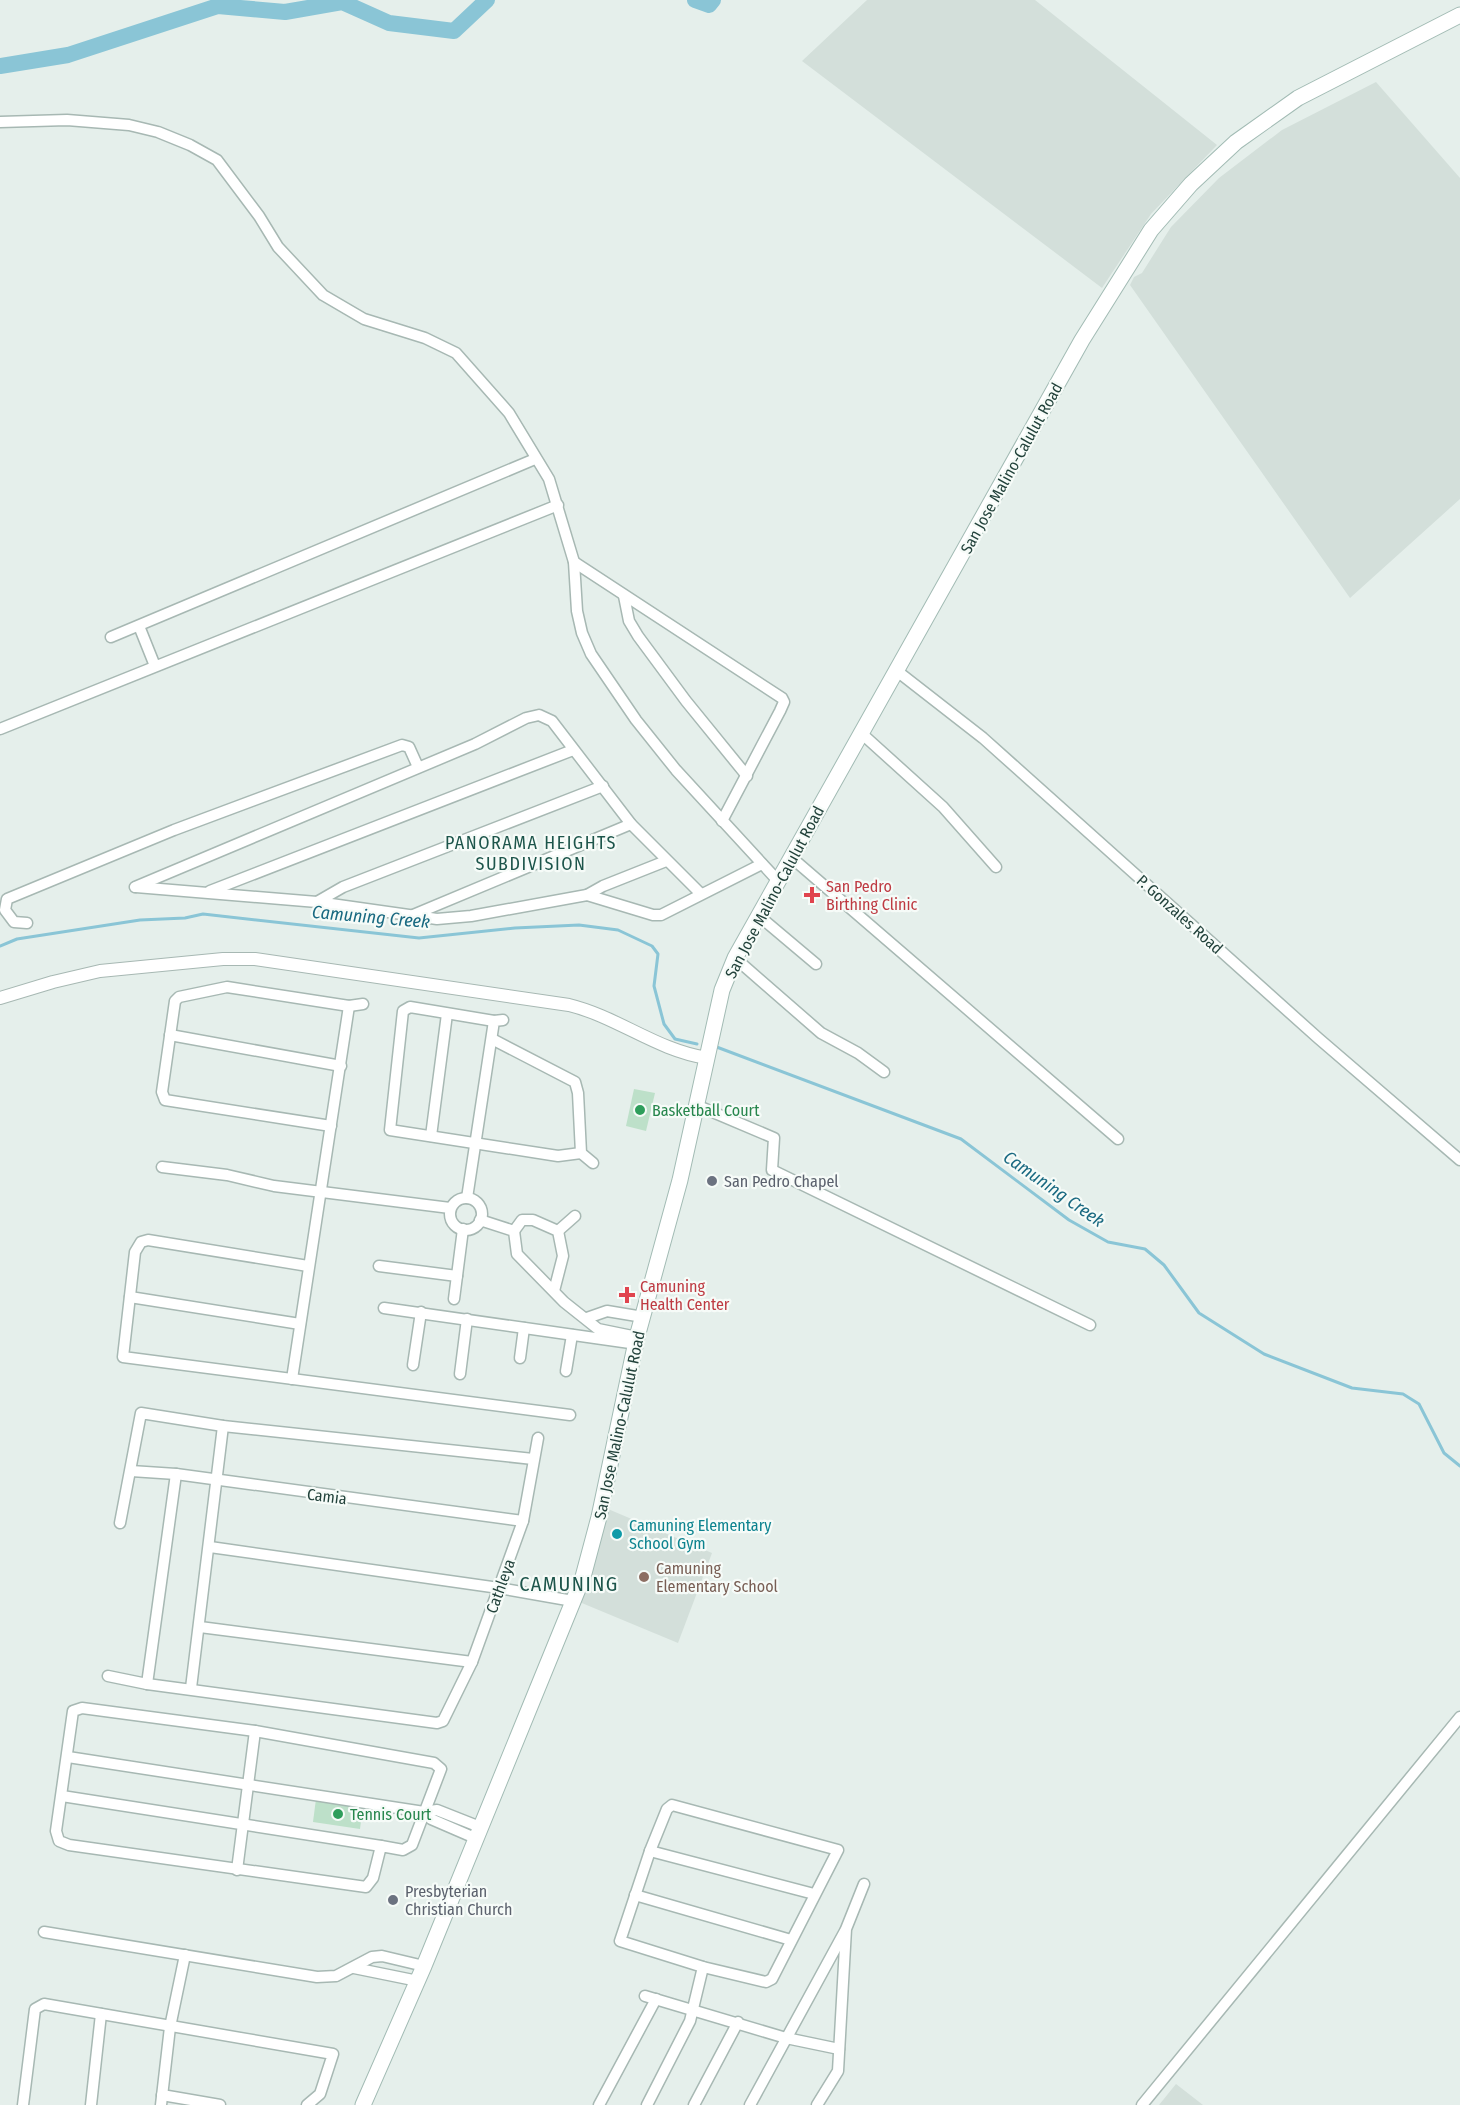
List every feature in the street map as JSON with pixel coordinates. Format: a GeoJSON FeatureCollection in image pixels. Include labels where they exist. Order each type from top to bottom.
{"type":"FeatureCollection","features":[{"type":"Feature","properties":{"kind":"main road","name":"San Jose Malino-Calulut Road"},"geometry":{"type":"LineString","coordinates":[[363,2105],[418,1981],[573,1601],[594,1540],[637,1341],[680,1180],[722,990],[735,958],[1082,340],[1151,230],[1173,204],[1236,142],[1298,98],[1460,15]]}},
{"type":"Feature","properties":{"kind":"street"},"geometry":{"type":"LineString","coordinates":[[0,122],[68,120],[129,125],[158,132],[217,160],[259,216],[278,247],[323,295],[364,319],[425,338],[456,353],[509,413],[549,479],[574,562],[577,612],[582,633],[591,654],[643,728],[695,792],[779,882]]}},
{"type":"Feature","properties":{"kind":"street"},"geometry":{"type":"LineString","coordinates":[[111,637],[535,459]]}},
{"type":"Feature","properties":{"kind":"street"},"geometry":{"type":"LineString","coordinates":[[0,729],[558,505]]}},
{"type":"Feature","properties":{"kind":"street"},"geometry":{"type":"LineString","coordinates":[[574,562],[782,698],[784,702],[722,821]]}},
{"type":"Feature","properties":{"kind":"street"},"geometry":{"type":"LineString","coordinates":[[624,596],[629,621],[638,636],[693,710],[747,776]]}},
{"type":"Feature","properties":{"kind":"street"},"geometry":{"type":"LineString","coordinates":[[139,626],[155,666]]}},
{"type":"Feature","properties":{"kind":"street","name":"P. Gonzales Road"},"geometry":{"type":"LineString","coordinates":[[897,671],[983,738],[1318,1038],[1460,1160]]}},
{"type":"Feature","properties":{"kind":"street"},"geometry":{"type":"LineString","coordinates":[[666,861],[603,886],[587,896],[471,916],[437,919],[317,902],[135,887],[475,744],[526,718],[538,715],[552,721],[631,824],[701,894]]}},
{"type":"Feature","properties":{"kind":"street"},"geometry":{"type":"LineString","coordinates":[[860,732],[943,807],[996,867]]}},
{"type":"Feature","properties":{"kind":"street"},"geometry":{"type":"LineString","coordinates":[[27,923],[14,921],[11,918],[5,910],[7,899],[174,830],[402,746],[409,747],[414,752],[418,767]]}},
{"type":"Feature","properties":{"kind":"street"},"geometry":{"type":"LineString","coordinates":[[207,893],[573,750]]}},
{"type":"Feature","properties":{"kind":"street"},"geometry":{"type":"LineString","coordinates":[[317,902],[343,887],[603,786]]}},
{"type":"Feature","properties":{"kind":"street"},"geometry":{"type":"LineString","coordinates":[[411,916],[631,824]]}},
{"type":"Feature","properties":{"kind":"street"},"geometry":{"type":"LineString","coordinates":[[792,858],[1118,1139]]}},
{"type":"Feature","properties":{"kind":"street"},"geometry":{"type":"LineString","coordinates":[[587,896],[653,915],[661,915],[762,864]]}},
{"type":"Feature","properties":{"kind":"street"},"geometry":{"type":"LineString","coordinates":[[759,916],[816,964]]}},
{"type":"Feature","properties":{"kind":"street"},"geometry":{"type":"LineString","coordinates":[[0,998],[100,971],[223,958],[255,959],[569,1005],[589,1010],[673,1051],[706,1058]]}},
{"type":"Feature","properties":{"kind":"street"},"geometry":{"type":"LineString","coordinates":[[735,958],[821,1033],[858,1053],[884,1072]]}},
{"type":"Feature","properties":{"kind":"street"},"geometry":{"type":"LineString","coordinates":[[331,1126],[165,1100],[162,1092],[176,999],[220,987],[350,1006],[363,1004]]}},
{"type":"Feature","properties":{"kind":"street"},"geometry":{"type":"LineString","coordinates":[[292,1378],[350,1006]]}},
{"type":"Feature","properties":{"kind":"street"},"geometry":{"type":"LineString","coordinates":[[467,1198],[477,1143],[492,1039],[498,1020],[410,1007],[403,1011],[388,1126],[393,1132],[431,1136],[477,1143],[558,1156],[581,1153],[593,1163]]}},
{"type":"Feature","properties":{"kind":"street"},"geometry":{"type":"LineString","coordinates":[[431,1136],[447,1014]]}},
{"type":"Feature","properties":{"kind":"street"},"geometry":{"type":"LineString","coordinates":[[170,1035],[341,1066]]}},
{"type":"Feature","properties":{"kind":"street"},"geometry":{"type":"LineString","coordinates":[[492,1039],[575,1082],[578,1093],[581,1153]]}},
{"type":"Feature","properties":{"kind":"street"},"geometry":{"type":"LineString","coordinates":[[696,1105],[774,1138],[772,1170],[1090,1325]]}},
{"type":"Feature","properties":{"kind":"street"},"geometry":{"type":"LineString","coordinates":[[162,1167],[227,1175],[274,1186],[450,1208]]}},
{"type":"Feature","properties":{"kind":"street"},"geometry":{"type":"LineString","coordinates":[[467,1198],[479,1205],[480,1220],[471,1228],[462,1229],[451,1220],[450,1208],[458,1200],[467,1198]]}},
{"type":"Feature","properties":{"kind":"street"},"geometry":{"type":"LineString","coordinates":[[558,1231],[574,1216]]}},
{"type":"Feature","properties":{"kind":"street"},"geometry":{"type":"LineString","coordinates":[[480,1220],[514,1231]]}},
{"type":"Feature","properties":{"kind":"street"},"geometry":{"type":"LineString","coordinates":[[558,1231],[533,1220],[522,1220],[514,1231],[517,1254],[564,1302],[598,1329],[637,1341]]}},
{"type":"Feature","properties":{"kind":"street"},"geometry":{"type":"LineString","coordinates":[[454,1299],[462,1229]]}},
{"type":"Feature","properties":{"kind":"street"},"geometry":{"type":"LineString","coordinates":[[554,1291],[563,1256],[558,1231]]}},
{"type":"Feature","properties":{"kind":"street"},"geometry":{"type":"LineString","coordinates":[[308,1266],[147,1240],[137,1245],[123,1357],[570,1415]]}},
{"type":"Feature","properties":{"kind":"street"},"geometry":{"type":"LineString","coordinates":[[379,1266],[457,1276]]}},
{"type":"Feature","properties":{"kind":"street"},"geometry":{"type":"LineString","coordinates":[[129,1297],[300,1324]]}},
{"type":"Feature","properties":{"kind":"street"},"geometry":{"type":"LineString","coordinates":[[384,1308],[572,1335],[637,1341]]}},
{"type":"Feature","properties":{"kind":"street"},"geometry":{"type":"LineString","coordinates":[[587,1318],[607,1311],[643,1317]]}},
{"type":"Feature","properties":{"kind":"street"},"geometry":{"type":"LineString","coordinates":[[413,1365],[421,1312]]}},
{"type":"Feature","properties":{"kind":"street"},"geometry":{"type":"LineString","coordinates":[[460,1374],[467,1319]]}},
{"type":"Feature","properties":{"kind":"street"},"geometry":{"type":"LineString","coordinates":[[520,1358],[524,1328]]}},
{"type":"Feature","properties":{"kind":"street"},"geometry":{"type":"LineString","coordinates":[[566,1371],[572,1335]]}},
{"type":"Feature","properties":{"kind":"street"},"geometry":{"type":"LineString","coordinates":[[120,1523],[141,1413],[223,1426],[533,1459]]}},
{"type":"Feature","properties":{"kind":"street"},"geometry":{"type":"LineString","coordinates":[[108,1676],[147,1684],[191,1688],[223,1426]]}},
{"type":"Feature","properties":{"kind":"street","name":"Cathleya"},"geometry":{"type":"LineString","coordinates":[[191,1688],[437,1723],[446,1718],[472,1662],[523,1521],[537,1438]]}},
{"type":"Feature","properties":{"kind":"street","name":"Camia"},"geometry":{"type":"LineString","coordinates":[[130,1471],[176,1474],[523,1521]]}},
{"type":"Feature","properties":{"kind":"street"},"geometry":{"type":"LineString","coordinates":[[147,1684],[176,1474]]}},
{"type":"Feature","properties":{"kind":"street"},"geometry":{"type":"LineString","coordinates":[[210,1547],[499,1588],[573,1601]]}},
{"type":"Feature","properties":{"kind":"street"},"geometry":{"type":"LineString","coordinates":[[200,1628],[472,1662]]}},
{"type":"Feature","properties":{"kind":"street"},"geometry":{"type":"LineString","coordinates":[[62,1796],[243,1826],[408,1849],[440,1773],[441,1769],[438,1764],[255,1731],[78,1708],[73,1711],[56,1831],[58,1841],[62,1843],[366,1887],[373,1878],[381,1846]]}},
{"type":"Feature","properties":{"kind":"street"},"geometry":{"type":"LineString","coordinates":[[1142,2105],[1460,1717]]}},
{"type":"Feature","properties":{"kind":"street"},"geometry":{"type":"LineString","coordinates":[[237,1870],[255,1731]]}},
{"type":"Feature","properties":{"kind":"street"},"geometry":{"type":"LineString","coordinates":[[68,1757],[424,1812],[437,1810],[454,1816],[477,1833]]}},
{"type":"Feature","properties":{"kind":"street"},"geometry":{"type":"LineString","coordinates":[[672,1805],[838,1850],[814,1894],[772,1979],[766,1982],[703,1967],[620,1941],[650,1851],[667,1809],[672,1805]]}},
{"type":"Feature","properties":{"kind":"street"},"geometry":{"type":"LineString","coordinates":[[424,1812],[431,1819],[451,1828],[477,1833]]}},
{"type":"Feature","properties":{"kind":"street"},"geometry":{"type":"LineString","coordinates":[[451,1828],[454,1816]]}},
{"type":"Feature","properties":{"kind":"street"},"geometry":{"type":"LineString","coordinates":[[650,1851],[814,1894]]}},
{"type":"Feature","properties":{"kind":"street"},"geometry":{"type":"LineString","coordinates":[[750,2105],[846,1929],[864,1884]]}},
{"type":"Feature","properties":{"kind":"street"},"geometry":{"type":"LineString","coordinates":[[635,1895],[791,1940]]}},
{"type":"Feature","properties":{"kind":"street"},"geometry":{"type":"LineString","coordinates":[[817,2105],[838,2071],[846,1929]]}},
{"type":"Feature","properties":{"kind":"street"},"geometry":{"type":"LineString","coordinates":[[44,1932],[316,1977],[336,1976],[372,1957],[424,1966]]}},
{"type":"Feature","properties":{"kind":"street"},"geometry":{"type":"LineString","coordinates":[[184,1954],[170,2027],[162,2100],[220,2105]]}},
{"type":"Feature","properties":{"kind":"street"},"geometry":{"type":"LineString","coordinates":[[394,1976],[398,1960]]}},
{"type":"Feature","properties":{"kind":"street"},"geometry":{"type":"LineString","coordinates":[[647,2105],[690,2021],[703,1967]]}},
{"type":"Feature","properties":{"kind":"street"},"geometry":{"type":"LineString","coordinates":[[354,1968],[418,1981]]}},
{"type":"Feature","properties":{"kind":"street"},"geometry":{"type":"LineString","coordinates":[[599,2105],[650,1998],[738,2022],[786,2038],[839,2049]]}},
{"type":"Feature","properties":{"kind":"street"},"geometry":{"type":"LineString","coordinates":[[22,2105],[35,2009],[44,2004],[333,2054],[320,2094],[306,2105]]}},
{"type":"Feature","properties":{"kind":"street"},"geometry":{"type":"LineString","coordinates":[[91,2105],[101,2014]]}},
{"type":"Feature","properties":{"kind":"street"},"geometry":{"type":"LineString","coordinates":[[694,2105],[738,2022]]}},
{"type":"Feature","properties":{"kind":"shaded area"},"geometry":{"type":"Polygon","coordinates":[[[867,0],[1035,0],[1217,145],[1151,214],[1102,288],[802,61],[867,0]]]}},
{"type":"Feature","properties":{"kind":"shaded area"},"geometry":{"type":"Polygon","coordinates":[[[1376,82],[1460,178],[1460,499],[1350,598],[1130,285],[1134,277],[1142,273],[1171,227],[1219,178],[1282,130],[1376,82]]]}},
{"type":"Feature","properties":{"kind":"shaded area","name":"Camuning Elementary School"},"geometry":{"type":"Polygon","coordinates":[[[608,1509],[712,1553],[678,1643],[577,1601],[608,1509]]]}},
{"type":"Feature","properties":{"kind":"shaded area"},"geometry":{"type":"Polygon","coordinates":[[[1176,2084],[1203,2105],[1159,2105],[1176,2084]]]}},
{"type":"Feature","properties":{"kind":"green space","name":"Basketball Court"},"geometry":{"type":"Polygon","coordinates":[[[634,1089],[655,1093],[646,1131],[626,1126],[634,1089]]]}},
{"type":"Feature","properties":{"kind":"green space","name":"Tennis Court"},"geometry":{"type":"Polygon","coordinates":[[[316,1799],[363,1806],[360,1829],[313,1822],[316,1799]]]}},
{"type":"Feature","properties":{"kind":"waterway"},"geometry":{"type":"LineString","coordinates":[[0,66],[68,55],[218,6],[285,12],[342,2],[389,23],[454,31],[487,0]]}},
{"type":"Feature","properties":{"kind":"waterway"},"geometry":{"type":"LineString","coordinates":[[695,0],[709,5],[713,0]]}},
{"type":"Feature","properties":{"kind":"waterway","name":"Camuning Creek"},"geometry":{"type":"LineString","coordinates":[[0,946],[17,939],[140,920],[185,918],[203,914],[419,938],[515,928],[579,925],[618,930],[652,946],[658,954],[654,986],[664,1024],[675,1039],[697,1044]]}},
{"type":"Feature","properties":{"kind":"waterway","name":"Camuning Creek"},"geometry":{"type":"LineString","coordinates":[[714,1046],[961,1139],[1069,1220],[1108,1242],[1145,1249],[1164,1265],[1199,1313],[1264,1354],[1352,1388],[1403,1394],[1419,1404],[1444,1453],[1460,1466]]}},
{"type":"Feature","properties":{"kind":"place","name":"San Pedro Birthing Clinic"},"geometry":{"type":"Point","coordinates":[812,895]}},
{"type":"Feature","properties":{"kind":"place","name":"Basketball Court"},"geometry":{"type":"Point","coordinates":[640,1110]}},
{"type":"Feature","properties":{"kind":"place","name":"San Pedro Chapel"},"geometry":{"type":"Point","coordinates":[712,1181]}},
{"type":"Feature","properties":{"kind":"place","name":"Camuning Health Center"},"geometry":{"type":"Point","coordinates":[627,1295]}},
{"type":"Feature","properties":{"kind":"place","name":"Camuning Elementary School Gym"},"geometry":{"type":"Point","coordinates":[617,1534]}},
{"type":"Feature","properties":{"kind":"place","name":"Camuning Elementary School"},"geometry":{"type":"Point","coordinates":[644,1577]}},
{"type":"Feature","properties":{"kind":"place","name":"Tennis Court"},"geometry":{"type":"Point","coordinates":[338,1814]}},
{"type":"Feature","properties":{"kind":"place","name":"Presbyterian Christian Church"},"geometry":{"type":"Point","coordinates":[393,1900]}},
{"type":"Feature","properties":{"kind":"district","name":"PANORAMA HEIGHTS SUBDIVISION"},"geometry":{"type":"Point","coordinates":[531,853]}},
{"type":"Feature","properties":{"kind":"district","name":"CAMUNING"},"geometry":{"type":"Point","coordinates":[569,1584]}}]}
